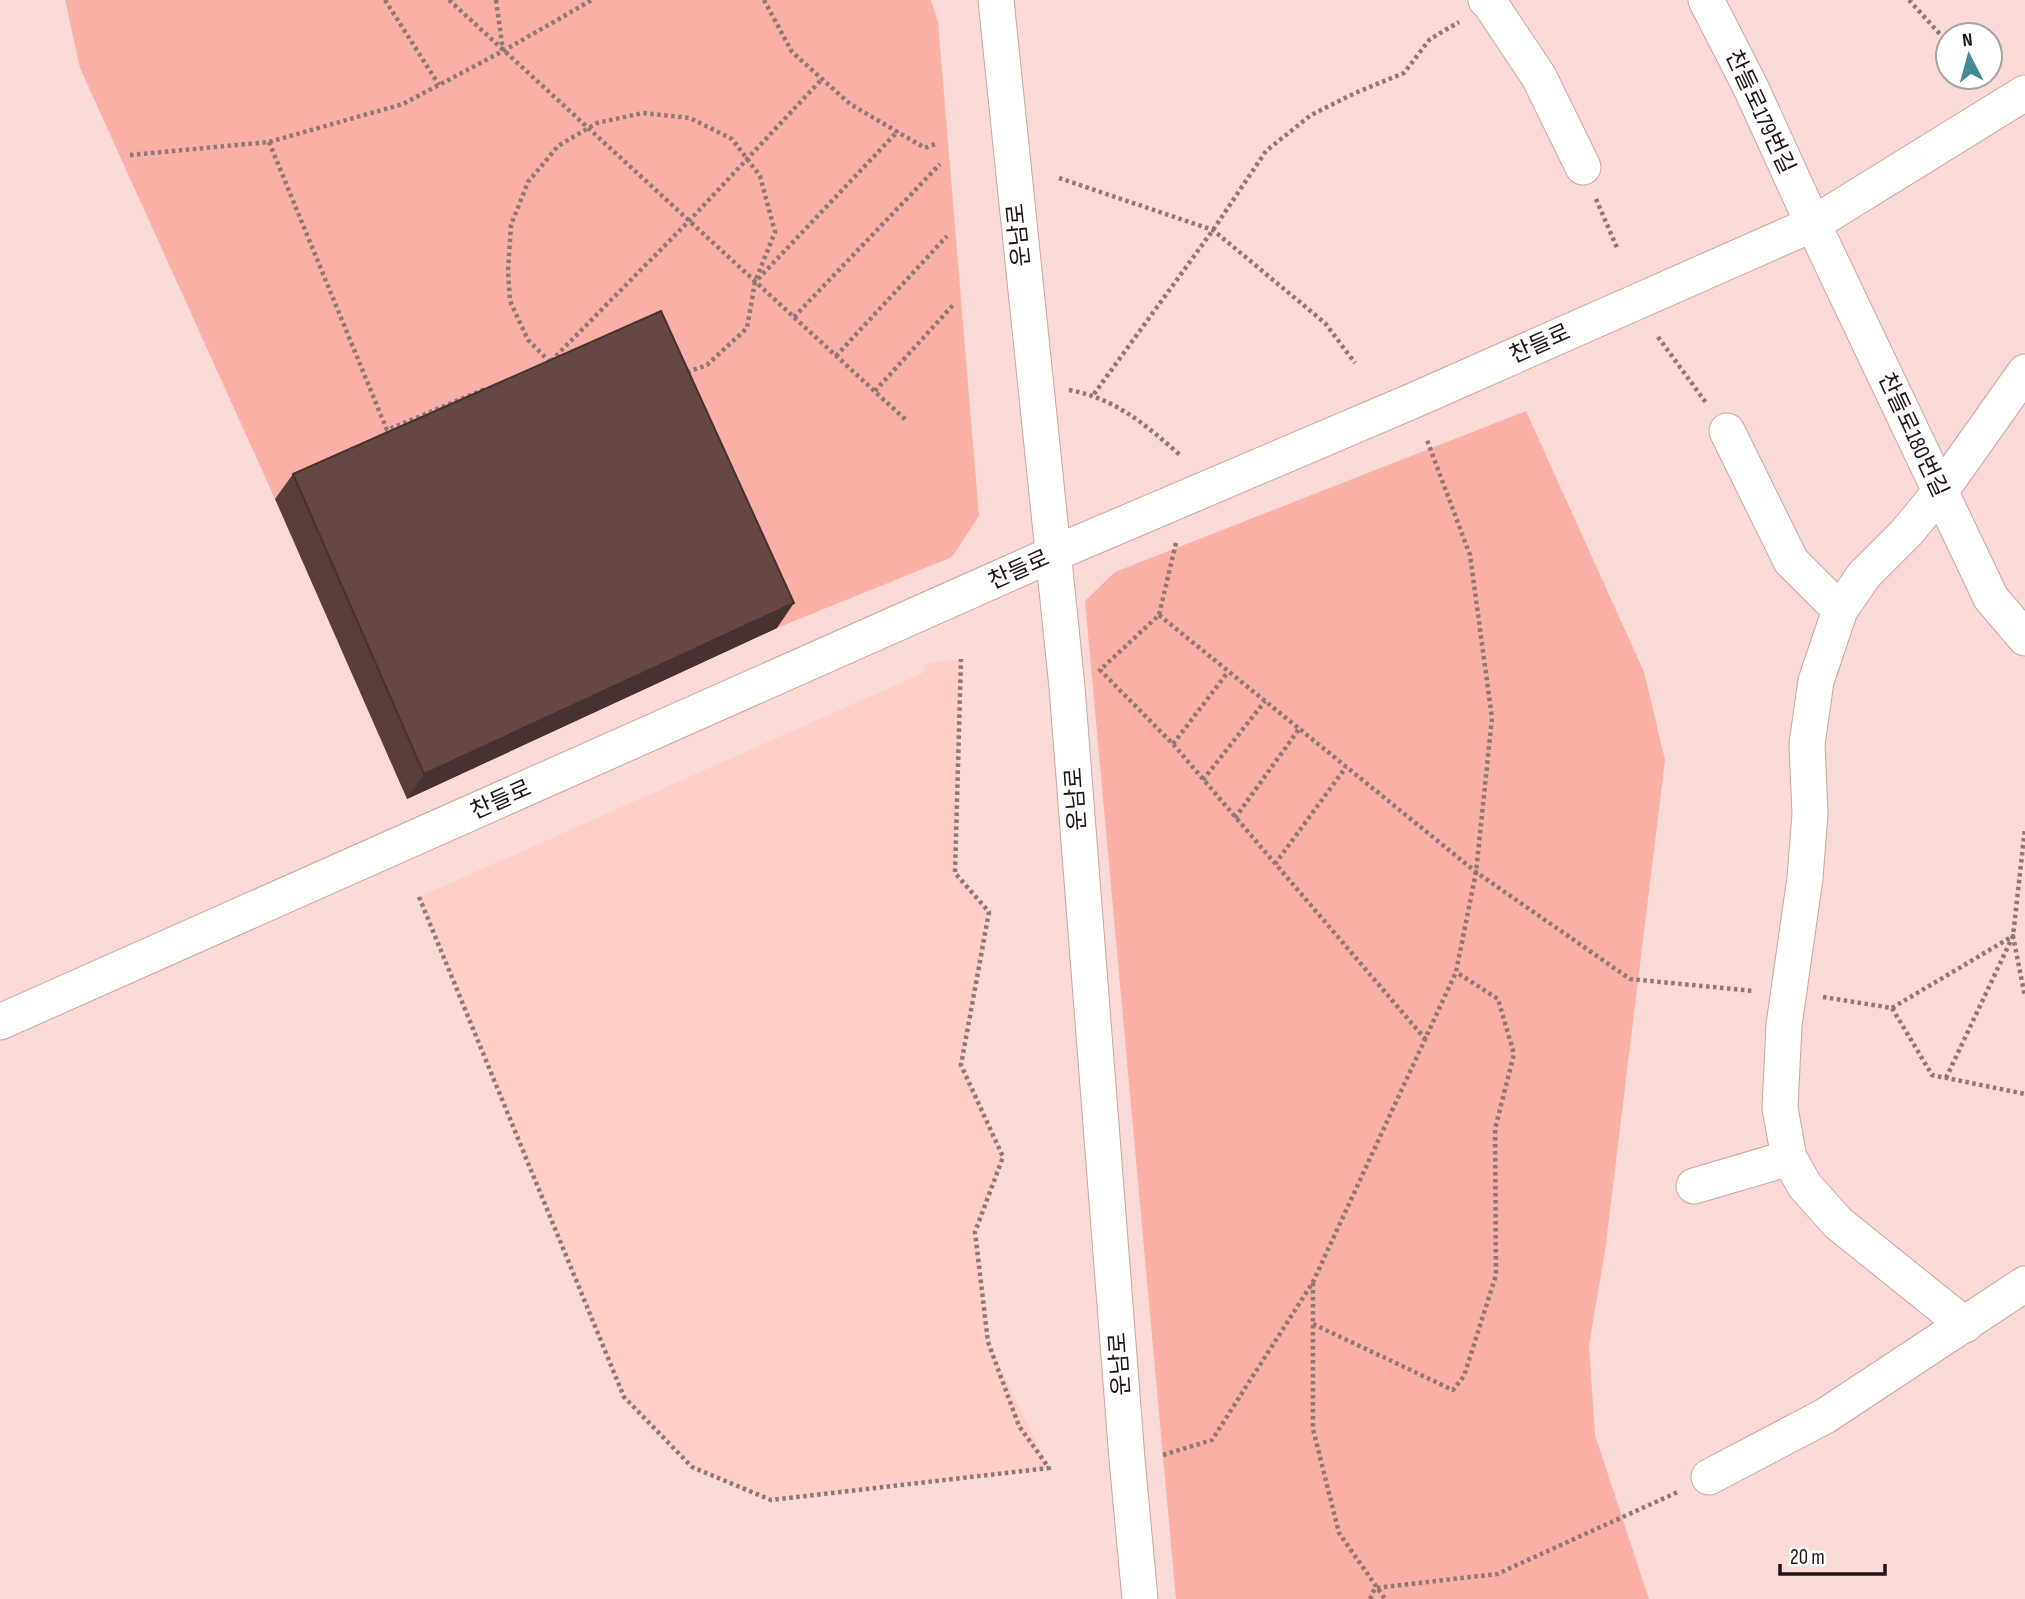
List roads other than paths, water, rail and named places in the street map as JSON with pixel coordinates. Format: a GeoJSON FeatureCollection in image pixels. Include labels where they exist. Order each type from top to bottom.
{"type":"FeatureCollection","features":[{"type":"Feature","properties":{"kind":"street","name":"운남로"},"geometry":{"type":"LineString","coordinates":[[996,0],[1067,687],[1140,1599]]}},
{"type":"Feature","properties":{"kind":"street","name":"찬들로179번길"},"geometry":{"type":"LineString","coordinates":[[1706,0],[1751,88],[1813,224]]}},
{"type":"Feature","properties":{"kind":"street"},"geometry":{"type":"LineString","coordinates":[[1489,2],[1539,77],[1583,167]]}},
{"type":"Feature","properties":{"kind":"street","name":"찬들로"},"geometry":{"type":"LineString","coordinates":[[0,1022],[1053,554],[1410,402],[1813,224],[2025,93]]}},
{"type":"Feature","properties":{"kind":"street","name":"찬들로180번길"},"geometry":{"type":"LineString","coordinates":[[1813,224],[1991,598],[2025,638]]}},
{"type":"Feature","properties":{"kind":"street"},"geometry":{"type":"LineString","coordinates":[[1965,1325],[1838,1223],[1805,1186],[1789,1158],[1780,1108],[1784,1025],[1805,878],[1810,814],[1807,744],[1816,681],[1840,610],[1864,575],[1940,492],[2025,372]]}},
{"type":"Feature","properties":{"kind":"street"},"geometry":{"type":"LineString","coordinates":[[1727,431],[1791,561],[1840,610]]}},
{"type":"Feature","properties":{"kind":"street"},"geometry":{"type":"LineString","coordinates":[[1694,1186],[1789,1158]]}},
{"type":"Feature","properties":{"kind":"street"},"geometry":{"type":"LineString","coordinates":[[1709,1477],[1825,1416],[2025,1284]]}}]}
